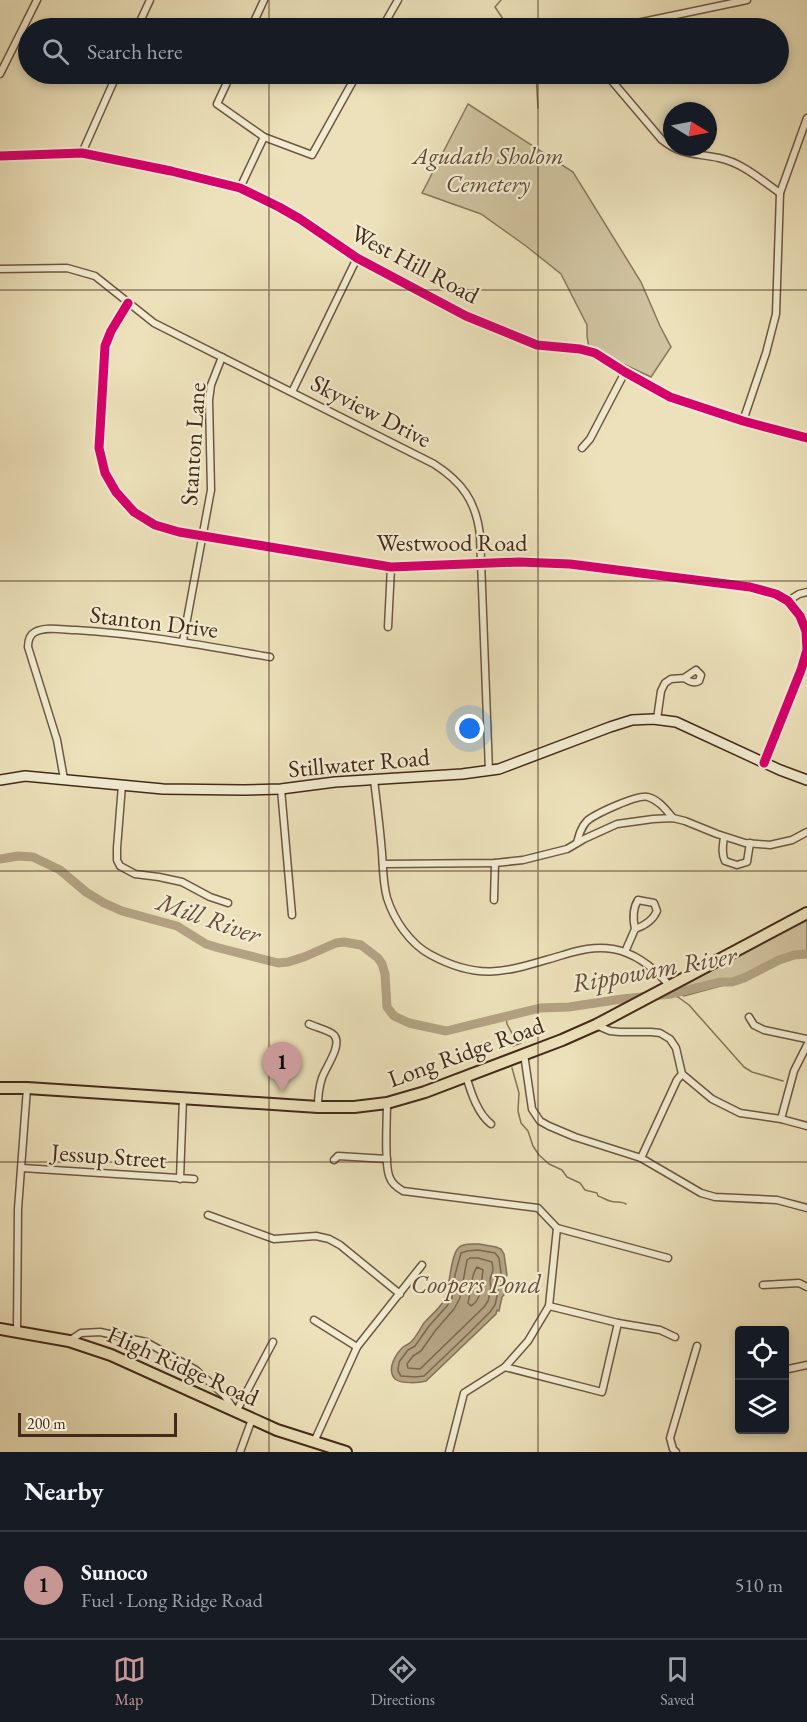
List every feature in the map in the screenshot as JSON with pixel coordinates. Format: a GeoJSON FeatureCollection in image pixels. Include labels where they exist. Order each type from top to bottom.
{"type":"FeatureCollection","features":[{"type":"Feature","properties":{"kind":"main road","name":"Stillwater Road"},"geometry":{"type":"LineString","coordinates":[[0,780],[25,776],[198,790],[281,789],[451,775],[489,771],[515,764],[632,720],[657,719],[676,722],[764,763],[807,780]]}},
{"type":"Feature","properties":{"kind":"main road","name":"Long Ridge Road"},"geometry":{"type":"LineString","coordinates":[[0,1088],[318,1107],[354,1107],[387,1103],[425,1092],[596,1025],[807,913]]}},
{"type":"Feature","properties":{"kind":"main road","name":"High Ridge Road"},"geometry":{"type":"LineString","coordinates":[[0,1329],[69,1341],[111,1355],[277,1430],[346,1452]]}},
{"type":"Feature","properties":{"kind":"street"},"geometry":{"type":"LineString","coordinates":[[28,18],[37,0]]}},
{"type":"Feature","properties":{"kind":"street"},"geometry":{"type":"LineString","coordinates":[[142,18],[150,0]]}},
{"type":"Feature","properties":{"kind":"street"},"geometry":{"type":"LineString","coordinates":[[256,18],[264,0]]}},
{"type":"Feature","properties":{"kind":"street"},"geometry":{"type":"LineString","coordinates":[[388,18],[398,0]]}},
{"type":"Feature","properties":{"kind":"street"},"geometry":{"type":"LineString","coordinates":[[661,18],[747,0]]}},
{"type":"Feature","properties":{"kind":"street"},"geometry":{"type":"LineString","coordinates":[[0,74],[18,38]]}},
{"type":"Feature","properties":{"kind":"street"},"geometry":{"type":"LineString","coordinates":[[82,153],[113,84]]}},
{"type":"Feature","properties":{"kind":"street"},"geometry":{"type":"LineString","coordinates":[[226,84],[217,104],[264,137],[312,155],[351,84]]}},
{"type":"Feature","properties":{"kind":"street"},"geometry":{"type":"LineString","coordinates":[[614,84],[662,140],[669,145],[680,152],[720,158],[741,167],[780,193]]}},
{"type":"Feature","properties":{"kind":"street"},"geometry":{"type":"LineString","coordinates":[[743,421],[766,353],[776,314],[780,193],[807,118]]}},
{"type":"Feature","properties":{"kind":"street"},"geometry":{"type":"LineString","coordinates":[[240,188],[264,137]]}},
{"type":"Feature","properties":{"kind":"street","name":"West Hill Road"},"geometry":{"type":"LineString","coordinates":[[0,156],[82,153],[240,188],[300,219],[357,258],[466,316],[537,345],[580,349],[595,353],[670,396],[743,421],[807,438]]}},
{"type":"Feature","properties":{"kind":"street"},"geometry":{"type":"LineString","coordinates":[[292,392],[357,258]]}},
{"type":"Feature","properties":{"kind":"street","name":"Skyview Drive"},"geometry":{"type":"LineString","coordinates":[[0,269],[52,267],[81,271],[95,276],[154,323],[434,464],[447,472],[460,485],[474,508],[479,525],[489,771]]}},
{"type":"Feature","properties":{"kind":"street","name":"Westwood Road"},"geometry":{"type":"LineString","coordinates":[[128,303],[111,331],[104,355],[99,448],[105,473],[120,498],[134,512],[155,525],[179,532],[391,567],[482,563],[570,564],[750,587],[776,594],[788,601]]}},
{"type":"Feature","properties":{"kind":"street","name":"Stanton Lane"},"geometry":{"type":"LineString","coordinates":[[183,642],[211,490],[208,412],[210,385],[222,357]]}},
{"type":"Feature","properties":{"kind":"street"},"geometry":{"type":"LineString","coordinates":[[582,448],[590,439],[625,372]]}},
{"type":"Feature","properties":{"kind":"street"},"geometry":{"type":"LineString","coordinates":[[388,627],[391,567]]}},
{"type":"Feature","properties":{"kind":"street"},"geometry":{"type":"LineString","coordinates":[[764,763],[807,650],[806,631],[801,616],[788,601],[807,592]]}},
{"type":"Feature","properties":{"kind":"street","name":"Stanton Drive"},"geometry":{"type":"LineString","coordinates":[[64,780],[57,740],[28,647],[28,640],[34,632],[50,629],[109,632],[270,657]]}},
{"type":"Feature","properties":{"kind":"street"},"geometry":{"type":"LineString","coordinates":[[657,719],[661,691],[665,683],[670,679],[684,678]]}},
{"type":"Feature","properties":{"kind":"street"},"geometry":{"type":"LineString","coordinates":[[374,780],[387,898],[397,920],[411,939],[426,953],[458,968],[473,972],[503,971],[580,950],[597,948],[625,952],[646,963],[665,988]]}},
{"type":"Feature","properties":{"kind":"street"},"geometry":{"type":"LineString","coordinates":[[122,785],[117,848],[117,860],[120,866],[135,874],[182,882],[210,897],[228,903]]}},
{"type":"Feature","properties":{"kind":"street"},"geometry":{"type":"LineString","coordinates":[[281,789],[292,915]]}},
{"type":"Feature","properties":{"kind":"street"},"geometry":{"type":"LineString","coordinates":[[578,843],[581,828],[595,815],[641,796],[650,797],[659,802],[673,818]]}},
{"type":"Feature","properties":{"kind":"street"},"geometry":{"type":"LineString","coordinates":[[383,864],[495,863],[523,860],[567,849],[617,824],[653,819],[673,818],[724,837],[770,845],[792,840],[807,832]]}},
{"type":"Feature","properties":{"kind":"street"},"geometry":{"type":"LineString","coordinates":[[724,837],[723,857],[725,861],[737,866],[747,862],[750,843]]}},
{"type":"Feature","properties":{"kind":"street"},"geometry":{"type":"LineString","coordinates":[[494,900],[495,863]]}},
{"type":"Feature","properties":{"kind":"street"},"geometry":{"type":"LineString","coordinates":[[625,952],[635,929],[635,904],[638,900],[654,903],[657,911],[655,916],[642,927],[635,929]]}},
{"type":"Feature","properties":{"kind":"street"},"geometry":{"type":"LineString","coordinates":[[749,1017],[754,1025],[764,1030],[807,1039]]}},
{"type":"Feature","properties":{"kind":"street"},"geometry":{"type":"LineString","coordinates":[[309,1024],[333,1033],[337,1038],[335,1051],[322,1078],[318,1107]]}},
{"type":"Feature","properties":{"kind":"street"},"geometry":{"type":"LineString","coordinates":[[596,1025],[610,1031],[660,1033],[676,1048],[682,1074],[712,1099],[740,1113],[781,1119],[807,1126]]}},
{"type":"Feature","properties":{"kind":"street"},"geometry":{"type":"LineString","coordinates":[[781,1119],[794,1071],[807,1045]]}},
{"type":"Feature","properties":{"kind":"street"},"geometry":{"type":"LineString","coordinates":[[524,1054],[532,1109],[540,1121],[575,1137],[641,1158],[701,1192],[715,1197],[777,1200],[807,1208]]}},
{"type":"Feature","properties":{"kind":"street"},"geometry":{"type":"LineString","coordinates":[[641,1158],[677,1080],[682,1074]]}},
{"type":"Feature","properties":{"kind":"street"},"geometry":{"type":"LineString","coordinates":[[466,1076],[482,1115],[491,1124]]}},
{"type":"Feature","properties":{"kind":"street"},"geometry":{"type":"LineString","coordinates":[[17,1332],[18,1209],[27,1088]]}},
{"type":"Feature","properties":{"kind":"street"},"geometry":{"type":"LineString","coordinates":[[180,1179],[183,1098]]}},
{"type":"Feature","properties":{"kind":"street"},"geometry":{"type":"LineString","coordinates":[[387,1103],[389,1178],[403,1191],[538,1208],[557,1228],[668,1257]]}},
{"type":"Feature","properties":{"kind":"street"},"geometry":{"type":"LineString","coordinates":[[334,1160],[338,1156],[387,1159]]}},
{"type":"Feature","properties":{"kind":"street","name":"Jessup Street"},"geometry":{"type":"LineString","coordinates":[[22,1168],[194,1179]]}},
{"type":"Feature","properties":{"kind":"street"},"geometry":{"type":"LineString","coordinates":[[208,1215],[274,1239],[316,1236],[329,1239],[340,1245],[399,1294]]}},
{"type":"Feature","properties":{"kind":"street"},"geometry":{"type":"LineString","coordinates":[[449,1452],[464,1393],[505,1367],[528,1341],[549,1306],[557,1228]]}},
{"type":"Feature","properties":{"kind":"street"},"geometry":{"type":"LineString","coordinates":[[314,1443],[357,1347],[422,1265]]}},
{"type":"Feature","properties":{"kind":"street"},"geometry":{"type":"LineString","coordinates":[[763,1285],[798,1283],[807,1287]]}},
{"type":"Feature","properties":{"kind":"street"},"geometry":{"type":"LineString","coordinates":[[549,1306],[618,1323],[660,1330],[675,1337]]}},
{"type":"Feature","properties":{"kind":"street"},"geometry":{"type":"LineString","coordinates":[[314,1320],[357,1347]]}},
{"type":"Feature","properties":{"kind":"street"},"geometry":{"type":"LineString","coordinates":[[505,1367],[602,1392],[618,1323]]}},
{"type":"Feature","properties":{"kind":"street"},"geometry":{"type":"LineString","coordinates":[[69,1341],[81,1333],[100,1332],[146,1342],[196,1370],[224,1395],[236,1412],[273,1342]]}},
{"type":"Feature","properties":{"kind":"street"},"geometry":{"type":"LineString","coordinates":[[676,1452],[670,1438],[697,1346]]}},
{"type":"Feature","properties":{"kind":"street"},"geometry":{"type":"LineString","coordinates":[[789,1369],[807,1365]]}},
{"type":"Feature","properties":{"kind":"street"},"geometry":{"type":"LineString","coordinates":[[240,1452],[252,1419]]}},
{"type":"Feature","properties":{"kind":"green space","name":"Agudath Sholom Cemetery"},"geometry":{"type":"Polygon","coordinates":[[[468,104],[573,172],[641,282],[671,347],[651,377],[589,348],[587,325],[561,274],[481,214],[422,193],[468,104]]]}},
{"type":"Feature","properties":{"kind":"green space"},"geometry":{"type":"Polygon","coordinates":[[[807,919],[807,951],[792,954],[750,978],[684,996],[673,991],[807,919]]]}},
{"type":"Feature","properties":{"kind":"water","name":"Coopers Pond"},"geometry":{"type":"Polygon","coordinates":[[[465,1244],[479,1244],[501,1249],[504,1254],[507,1275],[499,1311],[497,1310],[496,1314],[426,1381],[415,1383],[398,1381],[391,1371],[395,1358],[403,1347],[413,1340],[424,1323],[443,1302],[457,1250],[465,1244]]]}},
{"type":"Feature","properties":{"kind":"waterway"},"geometry":{"type":"LineString","coordinates":[[501,0],[495,7],[502,18]]}},
{"type":"Feature","properties":{"kind":"waterway"},"geometry":{"type":"LineString","coordinates":[[537,84],[538,108]]}},
{"type":"Feature","properties":{"kind":"waterway","name":"Mill River"},"geometry":{"type":"LineString","coordinates":[[0,859],[18,856],[33,857],[60,870],[86,892],[122,911],[177,926],[206,944],[278,963],[304,957],[336,943],[361,945],[382,964],[385,974],[387,1007],[394,1016],[409,1023],[446,1031],[540,1008],[569,1007],[671,994],[720,982],[732,982],[779,960],[807,954]]}},
{"type":"Feature","properties":{"kind":"waterway","name":"Rippowam River"},"geometry":{"type":"LineString","coordinates":[[671,994],[689,1005],[744,1067],[752,1072],[783,1081]]}},
{"type":"Feature","properties":{"kind":"waterway"},"geometry":{"type":"LineString","coordinates":[[506,1016],[507,1024],[513,1035],[513,1046],[521,1043]]}},
{"type":"Feature","properties":{"kind":"waterway"},"geometry":{"type":"LineString","coordinates":[[512,1068],[519,1093],[518,1111],[521,1123],[528,1131],[539,1155],[549,1164],[562,1170],[567,1177],[580,1183],[585,1190],[597,1193],[598,1196],[609,1201],[626,1204]]}},
{"type":"Feature","properties":{"kind":"cycle path"},"geometry":{"type":"LineString","coordinates":[[0,156],[82,153],[240,188],[300,219],[357,258],[466,316],[537,345],[580,349],[595,353],[670,397],[743,421],[807,438]]}},
{"type":"Feature","properties":{"kind":"cycle path"},"geometry":{"type":"LineString","coordinates":[[128,303],[105,346],[99,448],[105,473],[116,492],[134,512],[155,525],[179,532],[391,567],[519,562],[570,564],[750,587],[776,594],[788,601],[800,616],[806,631],[807,650],[764,763]]}},
{"type":"Feature","properties":{"kind":"place","name":"Sunoco"},"geometry":{"type":"Point","coordinates":[282,1092]}}]}
